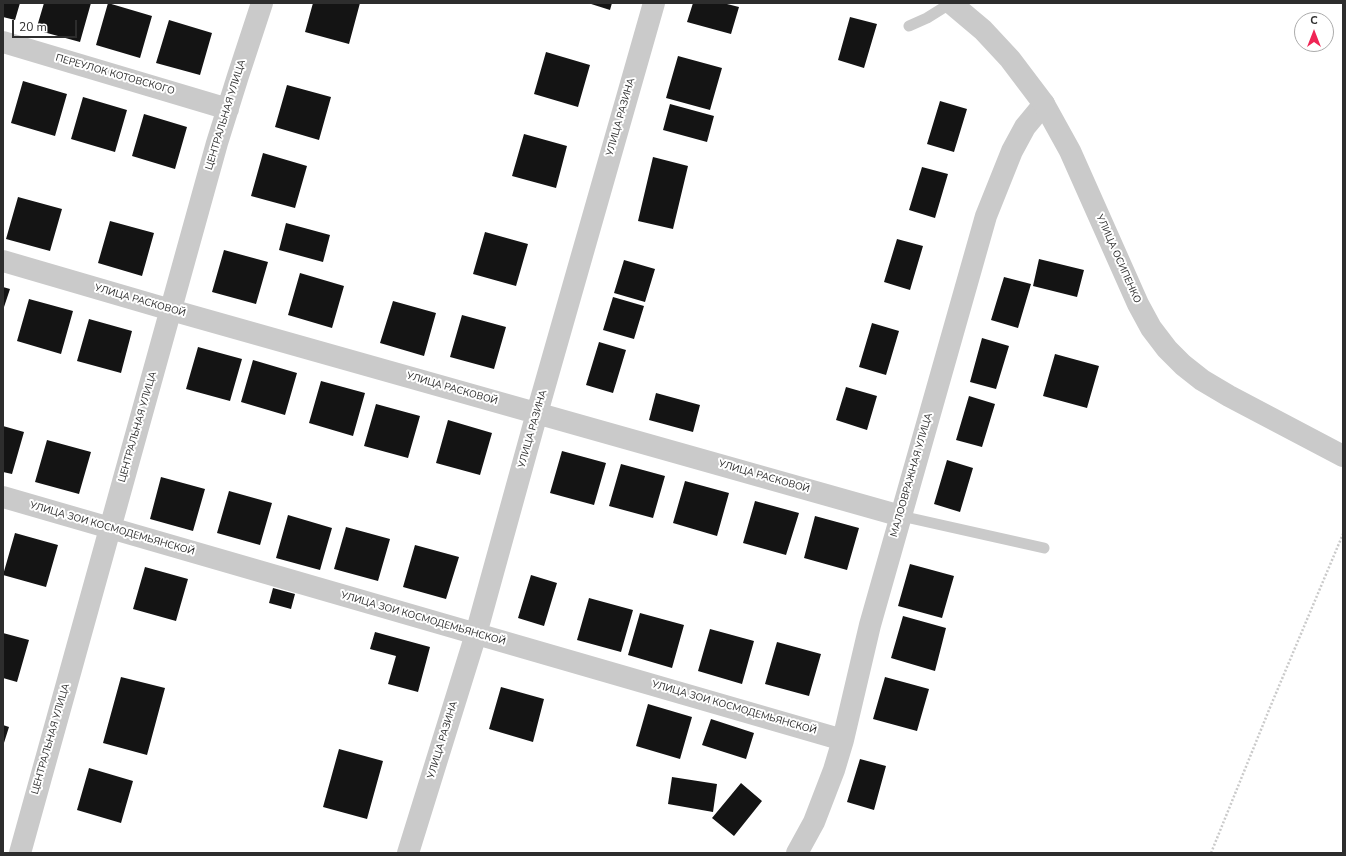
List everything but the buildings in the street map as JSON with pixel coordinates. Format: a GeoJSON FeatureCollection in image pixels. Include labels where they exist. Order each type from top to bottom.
{"type":"FeatureCollection","features":[{"type":"Feature","properties":{"kind":"street","name":"ЦЕНТРАЛЬНАЯ УЛИЦА"},"geometry":{"type":"LineString","coordinates":[[20,853],[228,108],[262,3]]}},
{"type":"Feature","properties":{"kind":"street","name":"УЛИЦА РАЗИНА"},"geometry":{"type":"LineString","coordinates":[[408,853],[476,634],[537,413],[654,3]]}},
{"type":"Feature","properties":{"kind":"street","name":"УЛИЦА ОСИПЕНКО"},"geometry":{"type":"LineString","coordinates":[[951,3],[983,30],[1010,59],[1044,104],[1070,151],[1138,304],[1151,328],[1167,349],[1183,366],[1228,396],[1343,456]]}},
{"type":"Feature","properties":{"kind":"street","name":"ПЕРЕУЛОК КОТОВСКОГО"},"geometry":{"type":"LineString","coordinates":[[3,42],[228,108]]}},
{"type":"Feature","properties":{"kind":"street","name":"МАЛООВРАЖНАЯ УЛИЦА"},"geometry":{"type":"LineString","coordinates":[[797,853],[817,816],[843,740],[870,625],[986,216],[1012,151],[1025,127],[1044,104]]}},
{"type":"Feature","properties":{"kind":"street","name":"УЛИЦА РАСКОВОЙ"},"geometry":{"type":"LineString","coordinates":[[3,261],[171,310],[901,516]]}},
{"type":"Feature","properties":{"kind":"street","name":"УЛИЦА ЗОИ КОСМОДЕМЬЯНСКОЙ"},"geometry":{"type":"LineString","coordinates":[[3,497],[843,740]]}},
{"type":"Feature","properties":{"kind":"lane"},"geometry":{"type":"LineString","coordinates":[[909,26],[927,18],[951,3]]}},
{"type":"Feature","properties":{"kind":"lane"},"geometry":{"type":"LineString","coordinates":[[901,516],[1044,548]]}},
{"type":"Feature","properties":{"kind":"path"},"geometry":{"type":"LineString","coordinates":[[1211,853],[1343,534]]}}]}
